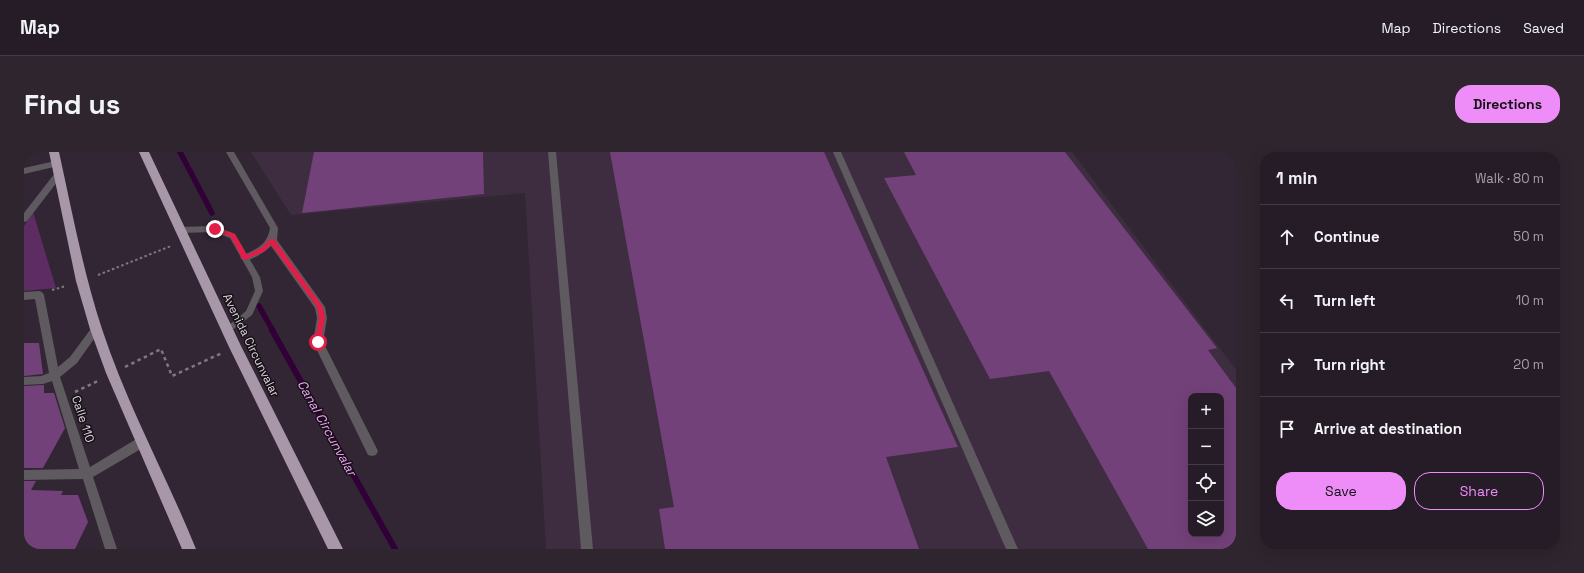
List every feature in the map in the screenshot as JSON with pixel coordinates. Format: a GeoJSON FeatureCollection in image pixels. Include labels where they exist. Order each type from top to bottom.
{"type":"FeatureCollection","features":[{"type":"Feature","properties":{"kind":"highway"},"geometry":{"type":"LineString","coordinates":[[54,152],[82,280],[96,330],[112,373],[189,549]]}},
{"type":"Feature","properties":{"kind":"highway","name":"Avenida Circunvalar"},"geometry":{"type":"LineString","coordinates":[[144,152],[227,331],[336,549]]}},
{"type":"Feature","properties":{"kind":"street"},"geometry":{"type":"LineString","coordinates":[[230,152],[274,228],[272,240],[263,250],[245,258]]}},
{"type":"Feature","properties":{"kind":"street"},"geometry":{"type":"LineString","coordinates":[[552,152],[587,549]]}},
{"type":"Feature","properties":{"kind":"street"},"geometry":{"type":"LineString","coordinates":[[837,152],[1012,549]]}},
{"type":"Feature","properties":{"kind":"street"},"geometry":{"type":"LineString","coordinates":[[24,171],[56,164]]}},
{"type":"Feature","properties":{"kind":"street"},"geometry":{"type":"LineString","coordinates":[[24,219],[58,175]]}},
{"type":"Feature","properties":{"kind":"street"},"geometry":{"type":"LineString","coordinates":[[272,240],[320,307],[322,318],[318,342],[372,451]]}},
{"type":"Feature","properties":{"kind":"street"},"geometry":{"type":"LineString","coordinates":[[24,296],[39,295]]}},
{"type":"Feature","properties":{"kind":"street","name":"Calle 110"},"geometry":{"type":"LineString","coordinates":[[39,295],[55,376],[88,474],[111,549]]}},
{"type":"Feature","properties":{"kind":"street"},"geometry":{"type":"LineString","coordinates":[[24,381],[42,380],[55,376],[66,368],[96,330]]}},
{"type":"Feature","properties":{"kind":"street"},"geometry":{"type":"LineString","coordinates":[[24,474],[88,474],[142,442]]}},
{"type":"Feature","properties":{"kind":"lane"},"geometry":{"type":"LineString","coordinates":[[180,230],[215,229],[233,236],[256,277],[259,291],[249,313],[227,331]]}},
{"type":"Feature","properties":{"kind":"path"},"geometry":{"type":"LineString","coordinates":[[39,295],[185,241]]}},
{"type":"Feature","properties":{"kind":"path"},"geometry":{"type":"LineString","coordinates":[[62,398],[161,349],[172,376],[235,347]]}},
{"type":"Feature","properties":{"kind":"shaded area"},"geometry":{"type":"Polygon","coordinates":[[[251,152],[1072,152],[1236,370],[1236,549],[546,549],[525,193],[291,215],[251,152]]]}},
{"type":"Feature","properties":{"kind":"shaded area"},"geometry":{"type":"Polygon","coordinates":[[[33,212],[56,288],[24,291],[24,226],[33,212]]]}},
{"type":"Feature","properties":{"kind":"building"},"geometry":{"type":"Polygon","coordinates":[[[314,152],[483,152],[484,194],[302,213],[314,152]]]}},
{"type":"Feature","properties":{"kind":"building"},"geometry":{"type":"Polygon","coordinates":[[[610,152],[824,152],[958,447],[886,457],[919,549],[665,549],[659,509],[674,507],[610,152]]]}},
{"type":"Feature","properties":{"kind":"building"},"geometry":{"type":"Polygon","coordinates":[[[904,152],[1065,152],[1217,348],[1208,350],[1236,388],[1236,549],[1148,549],[1049,371],[990,379],[884,178],[916,175],[904,152]]]}},
{"type":"Feature","properties":{"kind":"building"},"geometry":{"type":"Polygon","coordinates":[[[24,343],[39,343],[43,374],[24,376],[24,343]]]}},
{"type":"Feature","properties":{"kind":"building"},"geometry":{"type":"Polygon","coordinates":[[[44,385],[44,393],[54,393],[65,428],[43,468],[24,468],[24,386],[44,385]]]}},
{"type":"Feature","properties":{"kind":"building"},"geometry":{"type":"Polygon","coordinates":[[[24,481],[36,481],[31,490],[63,491],[61,495],[78,495],[88,522],[75,549],[24,549],[24,481]]]}},
{"type":"Feature","properties":{"kind":"waterway","name":"Canal Circunvalar"},"geometry":{"type":"LineString","coordinates":[[180,152],[212,213]]}},
{"type":"Feature","properties":{"kind":"waterway","name":"Canal Circunvalar"},"geometry":{"type":"LineString","coordinates":[[259,306],[273,331]]}},
{"type":"Feature","properties":{"kind":"waterway","name":"Canal Circunvalar"},"geometry":{"type":"LineString","coordinates":[[272,330],[395,549]]}},
{"type":"Feature","properties":{"kind":"route"},"geometry":{"type":"LineString","coordinates":[[215,229],[233,236],[245,258],[263,250],[272,240],[320,307],[322,318],[318,342]]}}]}
